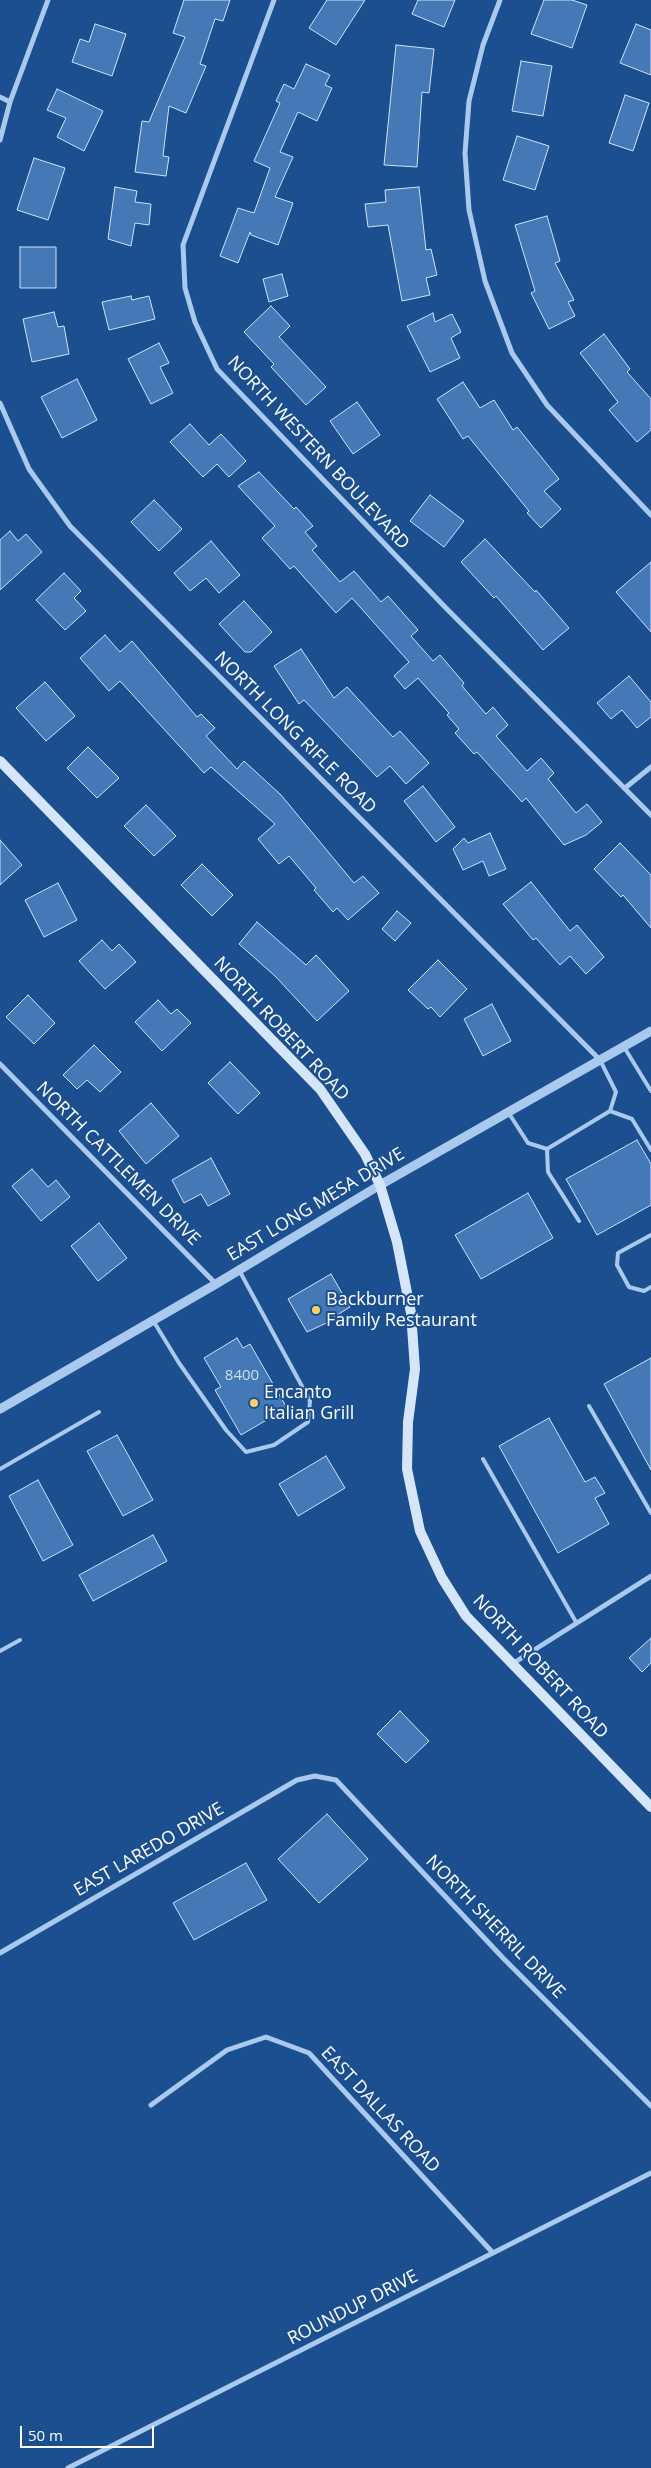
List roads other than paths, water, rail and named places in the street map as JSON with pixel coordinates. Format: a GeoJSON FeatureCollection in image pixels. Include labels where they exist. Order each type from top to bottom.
{"type":"FeatureCollection","features":[{"type":"Feature","properties":{"kind":"main road","name":"NORTH ROBERT ROAD"},"geometry":{"type":"LineString","coordinates":[[0,761],[320,1089],[360,1146],[380,1185],[396,1242],[411,1313],[415,1369],[408,1422],[407,1469],[420,1531],[442,1578],[466,1616],[651,1807]]}},
{"type":"Feature","properties":{"kind":"street"},"geometry":{"type":"LineString","coordinates":[[0,140],[10,102],[48,0]]}},
{"type":"Feature","properties":{"kind":"street","name":"NORTH WESTERN BOULEVARD"},"geometry":{"type":"LineString","coordinates":[[274,0],[183,245],[185,288],[195,322],[217,369],[223,376],[444,606],[651,815]]}},
{"type":"Feature","properties":{"kind":"street"},"geometry":{"type":"LineString","coordinates":[[500,0],[483,45],[469,101],[465,153],[469,210],[485,281],[512,353],[547,405],[651,515]]}},
{"type":"Feature","properties":{"kind":"street"},"geometry":{"type":"LineString","coordinates":[[0,98],[10,102]]}},
{"type":"Feature","properties":{"kind":"street","name":"NORTH LONG RIFLE ROAD"},"geometry":{"type":"LineString","coordinates":[[0,403],[29,469],[70,526],[600,1060]]}},
{"type":"Feature","properties":{"kind":"street"},"geometry":{"type":"LineString","coordinates":[[625,788],[651,767]]}},
{"type":"Feature","properties":{"kind":"street","name":"EAST LONG MESA DRIVE"},"geometry":{"type":"LineString","coordinates":[[0,1409],[216,1284],[380,1185],[651,1031]]}},
{"type":"Feature","properties":{"kind":"street","name":"NORTH CATTLEMEN DRIVE"},"geometry":{"type":"LineString","coordinates":[[0,1064],[216,1284]]}},
{"type":"Feature","properties":{"kind":"street"},"geometry":{"type":"LineString","coordinates":[[512,1664],[651,1576]]}},
{"type":"Feature","properties":{"kind":"street","name":"EAST LAREDO DRIVE"},"geometry":{"type":"LineString","coordinates":[[0,1953],[297,1780],[315,1776]]}},
{"type":"Feature","properties":{"kind":"street","name":"NORTH SHERRIL DRIVE"},"geometry":{"type":"LineString","coordinates":[[315,1776],[336,1780],[503,1958],[651,2106]]}},
{"type":"Feature","properties":{"kind":"street","name":"EAST DALLAS ROAD"},"geometry":{"type":"LineString","coordinates":[[150,2105],[227,2050],[266,2037],[309,2053],[493,2253]]}},
{"type":"Feature","properties":{"kind":"street","name":"ROUNDUP DRIVE"},"geometry":{"type":"LineString","coordinates":[[68,2468],[651,2173]]}},
{"type":"Feature","properties":{"kind":"lane"},"geometry":{"type":"LineString","coordinates":[[624,1047],[651,1091]]}},
{"type":"Feature","properties":{"kind":"lane"},"geometry":{"type":"LineString","coordinates":[[508,1112],[528,1143],[546,1149],[610,1111],[616,1092],[600,1060]]}},
{"type":"Feature","properties":{"kind":"lane"},"geometry":{"type":"LineString","coordinates":[[610,1111],[632,1119],[651,1150]]}},
{"type":"Feature","properties":{"kind":"lane"},"geometry":{"type":"LineString","coordinates":[[546,1149],[548,1172],[579,1221]]}},
{"type":"Feature","properties":{"kind":"lane"},"geometry":{"type":"LineString","coordinates":[[651,1235],[618,1253],[617,1265],[629,1286],[644,1291],[651,1287]]}},
{"type":"Feature","properties":{"kind":"lane"},"geometry":{"type":"LineString","coordinates":[[153,1320],[179,1363],[226,1430],[246,1452],[274,1445],[308,1422],[310,1401],[239,1270]]}},
{"type":"Feature","properties":{"kind":"lane"},"geometry":{"type":"LineString","coordinates":[[589,1406],[651,1513]]}},
{"type":"Feature","properties":{"kind":"lane"},"geometry":{"type":"LineString","coordinates":[[0,1469],[99,1412]]}},
{"type":"Feature","properties":{"kind":"lane"},"geometry":{"type":"LineString","coordinates":[[483,1459],[576,1622]]}},
{"type":"Feature","properties":{"kind":"lane"},"geometry":{"type":"LineString","coordinates":[[0,1651],[20,1640]]}},
{"type":"Feature","properties":{"kind":"place","name":"Backburner Family Restaurant"},"geometry":{"type":"Point","coordinates":[316,1310]}},
{"type":"Feature","properties":{"kind":"place","name":"Encanto Italian Grill"},"geometry":{"type":"Point","coordinates":[254,1403]}}]}
